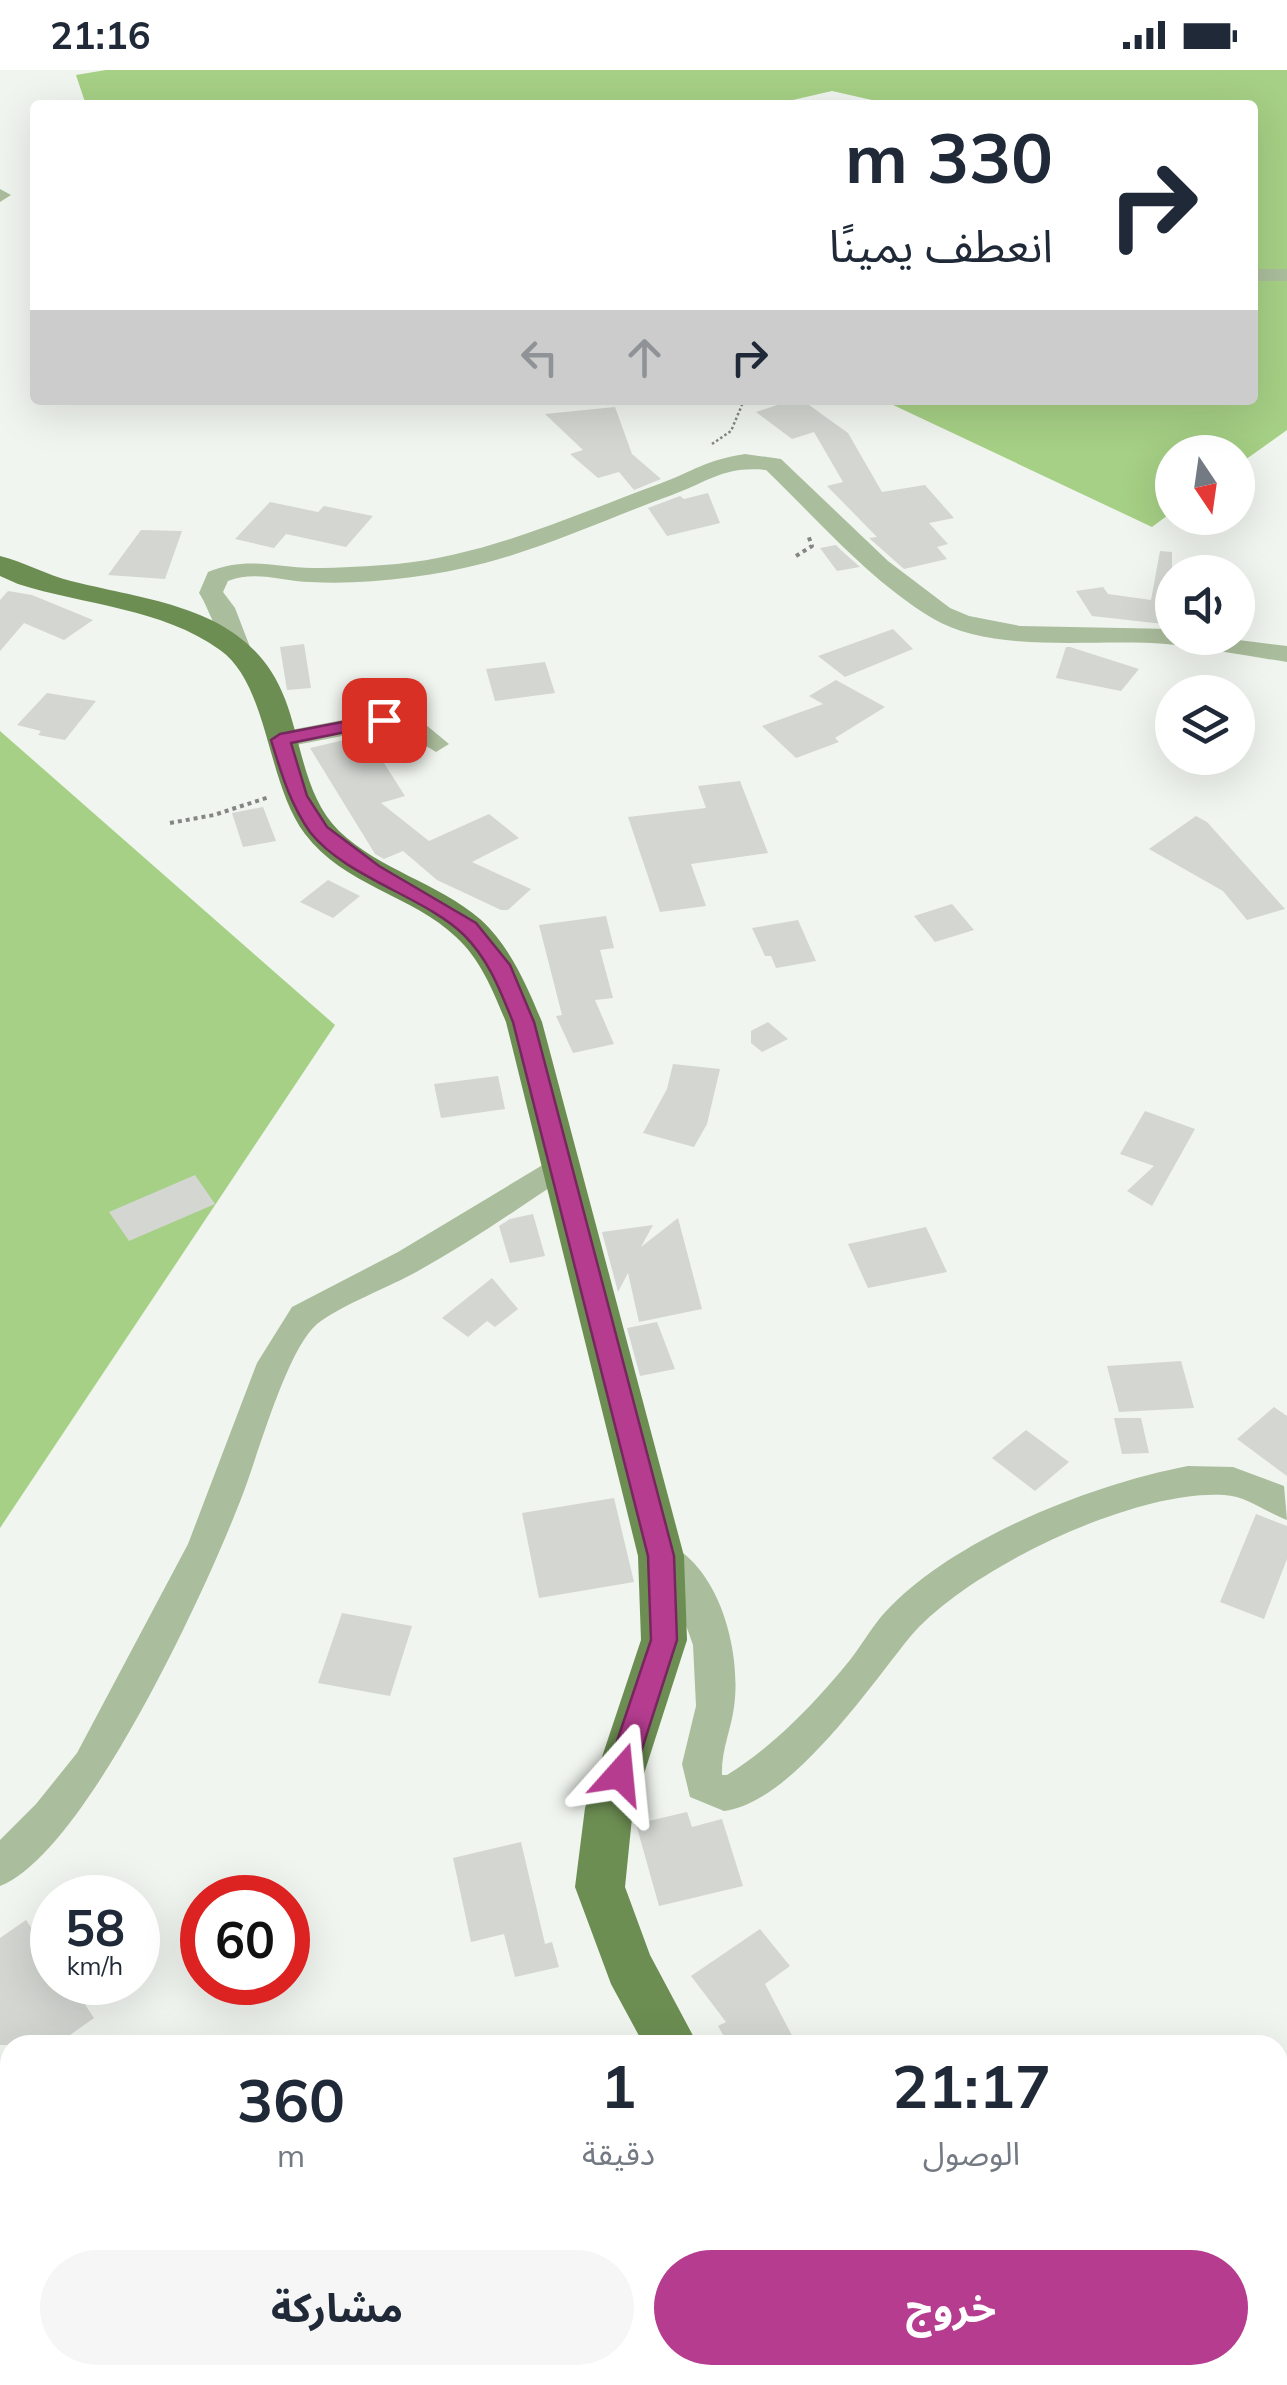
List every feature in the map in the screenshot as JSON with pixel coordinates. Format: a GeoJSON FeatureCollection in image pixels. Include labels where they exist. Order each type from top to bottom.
{"type":"FeatureCollection","features":[{"type":"Feature","properties":{"kind":"main road"},"geometry":{"type":"LineString","coordinates":[[0,565],[28,581],[188,618],[237,647],[263,682],[296,788],[320,831],[372,871],[468,928],[500,965],[524,1022],[661,1556],[664,1640],[608,1808],[600,1887],[630,1966],[667,2035]]}},
{"type":"Feature","properties":{"kind":"street"},"geometry":{"type":"LineString","coordinates":[[1258,276],[1287,276]]}},
{"type":"Feature","properties":{"kind":"street"},"geometry":{"type":"LineString","coordinates":[[237,647],[223,608],[211,593],[216,577],[236,569],[263,568],[311,575],[398,571],[480,557],[678,486],[716,465],[745,460],[773,464],[879,566],[941,613],[962,622],[1020,634],[1155,638]]}},
{"type":"Feature","properties":{"kind":"street"},"geometry":{"type":"LineString","coordinates":[[1255,650],[1287,654]]}},
{"type":"Feature","properties":{"kind":"street"},"geometry":{"type":"LineString","coordinates":[[280,740],[384,720],[405,721],[436,744]]}},
{"type":"Feature","properties":{"kind":"street"},"geometry":{"type":"LineString","coordinates":[[0,1867],[50,1817],[91,1765],[205,1547],[274,1363],[304,1316],[410,1261],[561,1164]]}},
{"type":"Feature","properties":{"kind":"street"},"geometry":{"type":"LineString","coordinates":[[661,1556],[673,1562],[693,1591],[712,1644],[716,1690],[701,1765],[704,1784],[718,1793],[732,1792],[807,1732],[858,1678],[908,1612],[969,1565],[1088,1509],[1150,1487],[1185,1480],[1223,1480],[1258,1487],[1287,1505]]}},
{"type":"Feature","properties":{"kind":"path"},"geometry":{"type":"LineString","coordinates":[[170,823],[214,816],[296,788]]}},
{"type":"Feature","properties":{"kind":"shaded area"},"geometry":{"type":"Polygon","coordinates":[[[106,70],[1287,70],[1287,430],[1255,453],[1255,435],[1155,435],[1152,527],[893,405],[1258,405],[1258,100],[872,100],[832,91],[793,100],[84,100],[76,75],[106,70]]]}},
{"type":"Feature","properties":{"kind":"shaded area"},"geometry":{"type":"Polygon","coordinates":[[[0,731],[335,1025],[0,1528],[0,731]]]}},
{"type":"Feature","properties":{"kind":"building"},"geometry":{"type":"Polygon","coordinates":[[[778,405],[809,405],[848,433],[882,492],[925,485],[954,518],[929,523],[948,544],[937,547],[947,559],[904,569],[869,538],[877,537],[827,486],[843,482],[814,432],[792,439],[756,412],[778,405]]]}},
{"type":"Feature","properties":{"kind":"building"},"geometry":{"type":"Polygon","coordinates":[[[615,407],[632,454],[661,479],[634,490],[619,472],[598,478],[570,454],[583,450],[545,414],[615,407]]]}},
{"type":"Feature","properties":{"kind":"building"},"geometry":{"type":"Polygon","coordinates":[[[708,493],[720,523],[667,536],[648,508],[680,496],[684,499],[708,493]]]}},
{"type":"Feature","properties":{"kind":"building"},"geometry":{"type":"Polygon","coordinates":[[[270,502],[318,512],[324,506],[373,516],[346,547],[286,534],[274,548],[235,539],[270,502]]]}},
{"type":"Feature","properties":{"kind":"building"},"geometry":{"type":"Polygon","coordinates":[[[141,530],[182,531],[165,579],[108,575],[141,530]]]}},
{"type":"Feature","properties":{"kind":"building"},"geometry":{"type":"Polygon","coordinates":[[[836,545],[860,567],[837,571],[820,548],[836,545]]]}},
{"type":"Feature","properties":{"kind":"building"},"geometry":{"type":"Polygon","coordinates":[[[1155,578],[1155,623],[1092,616],[1076,591],[1103,587],[1108,594],[1151,600],[1155,578]]]}},
{"type":"Feature","properties":{"kind":"building"},"geometry":{"type":"Polygon","coordinates":[[[8,591],[32,595],[93,620],[64,640],[24,623],[0,651],[0,600],[8,591]]]}},
{"type":"Feature","properties":{"kind":"building"},"geometry":{"type":"Polygon","coordinates":[[[893,629],[913,649],[845,677],[818,656],[893,629]]]}},
{"type":"Feature","properties":{"kind":"building"},"geometry":{"type":"Polygon","coordinates":[[[304,644],[311,688],[287,690],[280,647],[304,644]]]}},
{"type":"Feature","properties":{"kind":"building"},"geometry":{"type":"Polygon","coordinates":[[[1066,647],[1139,669],[1121,691],[1056,678],[1066,647]]]}},
{"type":"Feature","properties":{"kind":"building"},"geometry":{"type":"Polygon","coordinates":[[[545,662],[555,693],[495,701],[486,669],[545,662]]]}},
{"type":"Feature","properties":{"kind":"building"},"geometry":{"type":"Polygon","coordinates":[[[836,680],[885,707],[835,738],[839,742],[796,758],[762,726],[823,704],[809,696],[836,680]]]}},
{"type":"Feature","properties":{"kind":"building"},"geometry":{"type":"Polygon","coordinates":[[[47,693],[96,701],[65,740],[38,735],[41,731],[17,725],[47,693]]]}},
{"type":"Feature","properties":{"kind":"building"},"geometry":{"type":"Polygon","coordinates":[[[366,735],[405,796],[381,803],[429,841],[489,814],[519,838],[472,862],[531,889],[508,910],[501,910],[437,880],[403,851],[384,859],[375,854],[310,748],[366,735]]]}},
{"type":"Feature","properties":{"kind":"building"},"geometry":{"type":"Polygon","coordinates":[[[740,781],[768,853],[691,864],[706,906],[660,912],[628,817],[706,808],[698,786],[740,781]]]}},
{"type":"Feature","properties":{"kind":"building"},"geometry":{"type":"Polygon","coordinates":[[[263,807],[276,841],[243,847],[232,813],[263,807]]]}},
{"type":"Feature","properties":{"kind":"building"},"geometry":{"type":"Polygon","coordinates":[[[1196,816],[1207,822],[1285,909],[1247,920],[1223,891],[1149,849],[1196,816]]]}},
{"type":"Feature","properties":{"kind":"building"},"geometry":{"type":"Polygon","coordinates":[[[328,880],[360,896],[333,918],[300,902],[328,880]]]}},
{"type":"Feature","properties":{"kind":"building"},"geometry":{"type":"Polygon","coordinates":[[[952,904],[974,930],[935,942],[914,916],[952,904]]]}},
{"type":"Feature","properties":{"kind":"building"},"geometry":{"type":"Polygon","coordinates":[[[606,916],[614,948],[600,950],[613,998],[595,1000],[614,1044],[573,1053],[556,1016],[562,1015],[539,925],[606,916]]]}},
{"type":"Feature","properties":{"kind":"building"},"geometry":{"type":"Polygon","coordinates":[[[798,920],[816,961],[776,968],[771,956],[765,956],[752,928],[798,920]]]}},
{"type":"Feature","properties":{"kind":"building"},"geometry":{"type":"Polygon","coordinates":[[[768,1022],[788,1039],[762,1052],[751,1043],[751,1031],[768,1022]]]}},
{"type":"Feature","properties":{"kind":"building"},"geometry":{"type":"Polygon","coordinates":[[[673,1064],[720,1069],[707,1124],[694,1147],[643,1133],[667,1089],[673,1064]]]}},
{"type":"Feature","properties":{"kind":"building"},"geometry":{"type":"Polygon","coordinates":[[[498,1076],[505,1109],[441,1118],[434,1084],[498,1076]]]}},
{"type":"Feature","properties":{"kind":"building"},"geometry":{"type":"Polygon","coordinates":[[[1145,1111],[1195,1129],[1152,1206],[1127,1191],[1154,1166],[1120,1154],[1145,1111]]]}},
{"type":"Feature","properties":{"kind":"building"},"geometry":{"type":"Polygon","coordinates":[[[195,1175],[215,1204],[129,1241],[109,1212],[195,1175]]]}},
{"type":"Feature","properties":{"kind":"building"},"geometry":{"type":"Polygon","coordinates":[[[533,1214],[545,1256],[510,1263],[499,1226],[533,1214]]]}},
{"type":"Feature","properties":{"kind":"building"},"geometry":{"type":"Polygon","coordinates":[[[678,1218],[702,1309],[639,1322],[628,1273],[618,1292],[602,1232],[653,1225],[641,1247],[678,1218]]]}},
{"type":"Feature","properties":{"kind":"building"},"geometry":{"type":"Polygon","coordinates":[[[926,1227],[947,1272],[868,1288],[848,1244],[926,1227]]]}},
{"type":"Feature","properties":{"kind":"building"},"geometry":{"type":"Polygon","coordinates":[[[492,1278],[518,1309],[495,1327],[487,1321],[468,1337],[442,1318],[492,1278]]]}},
{"type":"Feature","properties":{"kind":"building"},"geometry":{"type":"Polygon","coordinates":[[[657,1322],[675,1369],[640,1376],[627,1328],[657,1322]]]}},
{"type":"Feature","properties":{"kind":"building"},"geometry":{"type":"Polygon","coordinates":[[[1181,1361],[1194,1408],[1119,1412],[1107,1366],[1181,1361]]]}},
{"type":"Feature","properties":{"kind":"building"},"geometry":{"type":"Polygon","coordinates":[[[1274,1407],[1287,1416],[1287,1476],[1237,1439],[1274,1407]]]}},
{"type":"Feature","properties":{"kind":"building"},"geometry":{"type":"Polygon","coordinates":[[[1114,1418],[1141,1418],[1149,1453],[1122,1454],[1114,1418]]]}},
{"type":"Feature","properties":{"kind":"building"},"geometry":{"type":"Polygon","coordinates":[[[1026,1430],[1069,1462],[1035,1491],[992,1458],[1026,1430]]]}},
{"type":"Feature","properties":{"kind":"building"},"geometry":{"type":"Polygon","coordinates":[[[614,1498],[634,1582],[539,1598],[522,1513],[614,1498]]]}},
{"type":"Feature","properties":{"kind":"building"},"geometry":{"type":"Polygon","coordinates":[[[1256,1514],[1287,1526],[1287,1559],[1264,1619],[1220,1602],[1256,1514]]]}},
{"type":"Feature","properties":{"kind":"building"},"geometry":{"type":"Polygon","coordinates":[[[342,1613],[412,1626],[390,1696],[318,1683],[342,1613]]]}},
{"type":"Feature","properties":{"kind":"building"},"geometry":{"type":"Polygon","coordinates":[[[687,1812],[692,1827],[722,1819],[743,1886],[659,1906],[636,1824],[687,1812]]]}},
{"type":"Feature","properties":{"kind":"building"},"geometry":{"type":"Polygon","coordinates":[[[521,1842],[545,1944],[552,1942],[559,1967],[515,1977],[504,1934],[471,1942],[453,1858],[521,1842]]]}},
{"type":"Feature","properties":{"kind":"building"},"geometry":{"type":"Polygon","coordinates":[[[26,1920],[30,1926],[30,2005],[85,2005],[94,2018],[70,2035],[0,2035],[0,1938],[26,1920]]]}},
{"type":"Feature","properties":{"kind":"building"},"geometry":{"type":"Polygon","coordinates":[[[760,1929],[790,1966],[765,1984],[792,2035],[723,2035],[718,2026],[726,2022],[691,1976],[760,1929]]]}},
{"type":"Feature","properties":{"kind":"route"},"geometry":{"type":"LineString","coordinates":[[384,720],[280,740],[298,796],[320,831],[372,871],[468,928],[500,965],[524,1022],[661,1556],[664,1640],[620,1774]]}}]}
